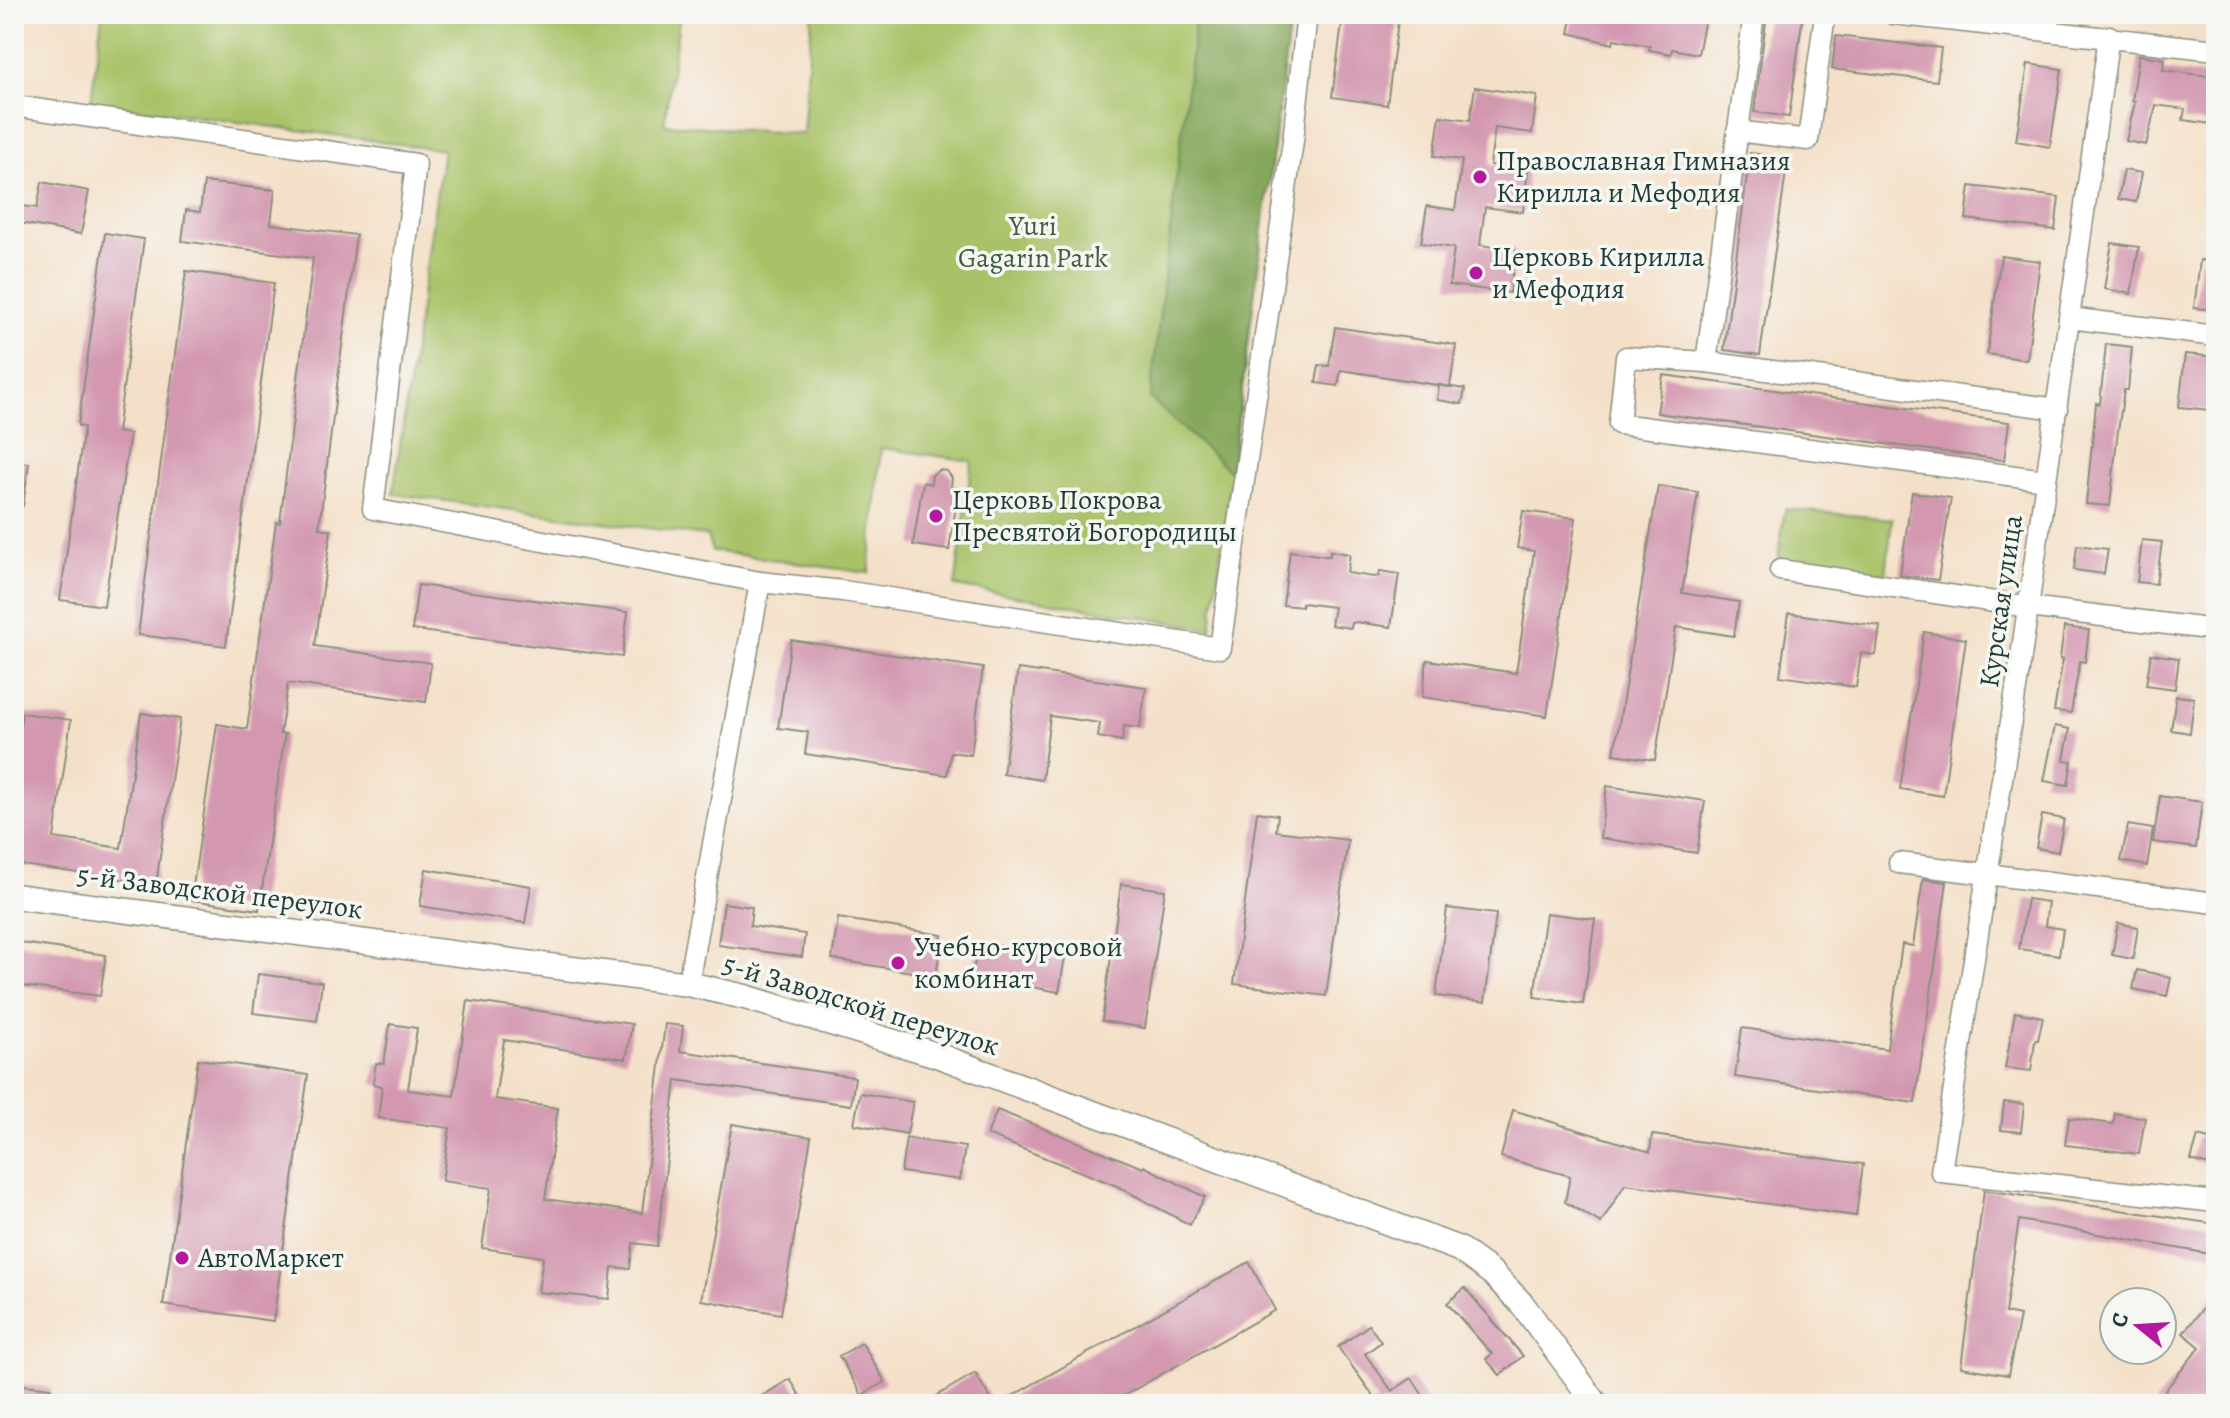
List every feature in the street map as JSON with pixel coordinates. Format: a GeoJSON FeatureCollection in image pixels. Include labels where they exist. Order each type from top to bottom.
{"type":"FeatureCollection","features":[{"type":"Feature","properties":{"kind":"street"},"geometry":{"type":"LineString","coordinates":[[14,106],[416,164],[373,509],[760,582],[1220,648],[1293,141],[1307,14]]}},
{"type":"Feature","properties":{"kind":"street"},"geometry":{"type":"LineString","coordinates":[[1706,362],[1754,14]]}},
{"type":"Feature","properties":{"kind":"street"},"geometry":{"type":"LineString","coordinates":[[1737,131],[1808,140],[1825,14]]}},
{"type":"Feature","properties":{"kind":"street"},"geometry":{"type":"LineString","coordinates":[[1893,14],[1968,19],[2216,50]]}},
{"type":"Feature","properties":{"kind":"street","name":"Курская улица"},"geometry":{"type":"LineString","coordinates":[[2109,36],[2029,607],[1941,1172],[2216,1202]]}},
{"type":"Feature","properties":{"kind":"street"},"geometry":{"type":"LineString","coordinates":[[2069,318],[2216,336]]}},
{"type":"Feature","properties":{"kind":"street"},"geometry":{"type":"LineString","coordinates":[[2046,480],[1619,424],[1626,357],[1706,362],[2057,409]]}},
{"type":"Feature","properties":{"kind":"street"},"geometry":{"type":"LineString","coordinates":[[1780,570],[2029,607],[2216,630]]}},
{"type":"Feature","properties":{"kind":"street"},"geometry":{"type":"LineString","coordinates":[[688,984],[760,582]]}},
{"type":"Feature","properties":{"kind":"street"},"geometry":{"type":"LineString","coordinates":[[1899,863],[2216,903]]}},
{"type":"Feature","properties":{"kind":"street","name":"5-й Заводской переулок"},"geometry":{"type":"LineString","coordinates":[[14,896],[688,984],[745,997],[937,1055],[1459,1249],[1492,1273],[1522,1304],[1596,1404]]}},
{"type":"Feature","properties":{"kind":"green space","name":"Yuri Gagarin Park"},"geometry":{"type":"Polygon","coordinates":[[[102,14],[680,14],[664,124],[803,134],[812,14],[1282,14],[1281,21],[1290,21],[1211,629],[955,586],[972,461],[881,448],[869,573],[712,551],[707,536],[393,494],[443,150],[91,102],[102,14]]]}},
{"type":"Feature","properties":{"kind":"green space"},"geometry":{"type":"Polygon","coordinates":[[[1196,14],[1282,14],[1281,21],[1290,21],[1231,472],[1150,398],[1196,14]]]}},
{"type":"Feature","properties":{"kind":"green space"},"geometry":{"type":"Polygon","coordinates":[[[1785,509],[1892,519],[1886,575],[1778,559],[1785,509]]]}},
{"type":"Feature","properties":{"kind":"building"},"geometry":{"type":"Polygon","coordinates":[[[1366,14],[1399,14],[1387,105],[1332,97],[1343,17],[1365,20],[1366,14]]]}},
{"type":"Feature","properties":{"kind":"building"},"geometry":{"type":"Polygon","coordinates":[[[1573,14],[1706,14],[1698,54],[1672,49],[1671,54],[1649,50],[1650,46],[1614,39],[1613,44],[1569,33],[1573,14]]]}},
{"type":"Feature","properties":{"kind":"building"},"geometry":{"type":"Polygon","coordinates":[[[1767,14],[1803,14],[1789,117],[1754,112],[1767,14]]]}},
{"type":"Feature","properties":{"kind":"building"},"geometry":{"type":"Polygon","coordinates":[[[1836,36],[1941,48],[1937,81],[1832,69],[1836,36]]]}},
{"type":"Feature","properties":{"kind":"building"},"geometry":{"type":"Polygon","coordinates":[[[2139,55],[2165,59],[2163,70],[2216,77],[2212,124],[2183,120],[2185,109],[2156,105],[2146,145],[2126,141],[2135,102],[2132,101],[2139,55]]]}},
{"type":"Feature","properties":{"kind":"building"},"geometry":{"type":"Polygon","coordinates":[[[2028,64],[2062,69],[2050,147],[2016,141],[2028,64]]]}},
{"type":"Feature","properties":{"kind":"building"},"geometry":{"type":"Polygon","coordinates":[[[1475,87],[1537,96],[1532,133],[1495,128],[1490,165],[1528,170],[1523,212],[1485,207],[1480,245],[1515,250],[1510,293],[1449,285],[1454,248],[1421,243],[1427,206],[1455,210],[1462,160],[1434,156],[1440,116],[1470,120],[1475,87]]]}},
{"type":"Feature","properties":{"kind":"building"},"geometry":{"type":"Polygon","coordinates":[[[1750,153],[1788,158],[1760,355],[1724,350],[1750,153]]]}},
{"type":"Feature","properties":{"kind":"building"},"geometry":{"type":"Polygon","coordinates":[[[2124,170],[2142,173],[2136,202],[2118,199],[2124,170]]]}},
{"type":"Feature","properties":{"kind":"building"},"geometry":{"type":"Polygon","coordinates":[[[42,182],[89,191],[81,234],[14,222],[14,205],[37,208],[42,182]]]}},
{"type":"Feature","properties":{"kind":"building"},"geometry":{"type":"Polygon","coordinates":[[[204,182],[275,190],[271,224],[356,235],[319,528],[331,530],[315,646],[431,663],[426,702],[288,683],[280,734],[285,734],[259,910],[191,900],[217,724],[247,729],[276,522],[280,523],[313,258],[182,241],[186,210],[200,212],[204,182]]]}},
{"type":"Feature","properties":{"kind":"building"},"geometry":{"type":"Polygon","coordinates":[[[1970,186],[2059,197],[2055,230],[1966,219],[1970,186]]]}},
{"type":"Feature","properties":{"kind":"building"},"geometry":{"type":"Polygon","coordinates":[[[105,233],[144,239],[117,432],[130,434],[104,606],[60,600],[84,427],[78,426],[105,233]]]}},
{"type":"Feature","properties":{"kind":"building"},"geometry":{"type":"Polygon","coordinates":[[[2112,243],[2139,247],[2131,294],[2104,289],[2112,243]]]}},
{"type":"Feature","properties":{"kind":"building"},"geometry":{"type":"Polygon","coordinates":[[[2001,256],[2040,261],[2027,360],[1987,354],[2001,256]]]}},
{"type":"Feature","properties":{"kind":"building"},"geometry":{"type":"Polygon","coordinates":[[[2200,260],[2216,262],[2216,310],[2194,308],[2200,260]]]}},
{"type":"Feature","properties":{"kind":"building"},"geometry":{"type":"Polygon","coordinates":[[[186,271],[274,283],[226,646],[138,635],[186,271]]]}},
{"type":"Feature","properties":{"kind":"building"},"geometry":{"type":"Polygon","coordinates":[[[1335,327],[1456,345],[1450,387],[1341,370],[1338,386],[1316,383],[1319,365],[1329,366],[1335,327]]]}},
{"type":"Feature","properties":{"kind":"building"},"geometry":{"type":"Polygon","coordinates":[[[2106,344],[2132,347],[2110,506],[2086,504],[2096,403],[2100,404],[2106,344]]]}},
{"type":"Feature","properties":{"kind":"building"},"geometry":{"type":"Polygon","coordinates":[[[2185,354],[2216,357],[2210,410],[2179,407],[2185,354]]]}},
{"type":"Feature","properties":{"kind":"building"},"geometry":{"type":"Polygon","coordinates":[[[1663,375],[2009,422],[2004,460],[1657,413],[1663,375]]]}},
{"type":"Feature","properties":{"kind":"building"},"geometry":{"type":"Polygon","coordinates":[[[1439,385],[1465,389],[1462,404],[1437,400],[1439,385]]]}},
{"type":"Feature","properties":{"kind":"building"},"geometry":{"type":"Polygon","coordinates":[[[14,461],[29,463],[23,506],[14,505],[14,461]]]}},
{"type":"Feature","properties":{"kind":"building","name":"Церковь Покрова Пресвятой Богородицы"},"geometry":{"type":"Polygon","coordinates":[[[939,470],[947,471],[952,478],[951,487],[959,488],[949,550],[913,545],[923,482],[931,484],[932,475],[939,470]]]}},
{"type":"Feature","properties":{"kind":"building"},"geometry":{"type":"Polygon","coordinates":[[[1658,486],[1698,492],[1682,593],[1739,602],[1734,636],[1676,627],[1655,760],[1614,754],[1658,486]]]}},
{"type":"Feature","properties":{"kind":"building"},"geometry":{"type":"Polygon","coordinates":[[[1912,492],[1951,498],[1938,580],[1900,575],[1912,492]]]}},
{"type":"Feature","properties":{"kind":"building"},"geometry":{"type":"Polygon","coordinates":[[[1523,511],[1576,518],[1547,716],[1422,697],[1427,660],[1516,673],[1534,551],[1517,548],[1523,511]]]}},
{"type":"Feature","properties":{"kind":"building"},"geometry":{"type":"Polygon","coordinates":[[[2142,540],[2162,542],[2156,584],[2137,582],[2142,540]]]}},
{"type":"Feature","properties":{"kind":"building"},"geometry":{"type":"Polygon","coordinates":[[[2077,545],[2108,549],[2104,574],[2074,570],[2077,545]]]}},
{"type":"Feature","properties":{"kind":"building"},"geometry":{"type":"Polygon","coordinates":[[[1290,551],[1325,556],[1330,556],[1330,551],[1350,554],[1347,573],[1374,577],[1379,576],[1380,571],[1399,574],[1391,627],[1356,622],[1352,623],[1351,628],[1331,625],[1334,607],[1302,603],[1302,607],[1283,605],[1290,551]]]}},
{"type":"Feature","properties":{"kind":"building"},"geometry":{"type":"Polygon","coordinates":[[[418,585],[628,612],[622,657],[412,630],[418,585]]]}},
{"type":"Feature","properties":{"kind":"building"},"geometry":{"type":"Polygon","coordinates":[[[1789,613],[1880,626],[1876,655],[1861,653],[1856,687],[1780,676],[1789,613]]]}},
{"type":"Feature","properties":{"kind":"building"},"geometry":{"type":"Polygon","coordinates":[[[2064,627],[2089,630],[2085,662],[2080,661],[2071,713],[2054,711],[2063,659],[2060,659],[2064,627]]]}},
{"type":"Feature","properties":{"kind":"building"},"geometry":{"type":"Polygon","coordinates":[[[1924,632],[1966,639],[1943,796],[1900,789],[1924,632]]]}},
{"type":"Feature","properties":{"kind":"building"},"geometry":{"type":"Polygon","coordinates":[[[791,640],[983,668],[971,755],[951,752],[947,775],[805,754],[808,732],[778,728],[791,640]]]}},
{"type":"Feature","properties":{"kind":"building"},"geometry":{"type":"Polygon","coordinates":[[[2151,654],[2179,658],[2175,689],[2146,685],[2151,654]]]}},
{"type":"Feature","properties":{"kind":"building"},"geometry":{"type":"Polygon","coordinates":[[[1018,669],[1146,687],[1140,728],[1124,726],[1122,741],[1098,737],[1100,723],[1050,716],[1042,780],[1003,774],[1018,669]]]}},
{"type":"Feature","properties":{"kind":"building"},"geometry":{"type":"Polygon","coordinates":[[[2176,696],[2194,698],[2190,733],[2171,730],[2176,696]]]}},
{"type":"Feature","properties":{"kind":"building"},"geometry":{"type":"Polygon","coordinates":[[[22,713],[71,720],[54,838],[121,848],[141,713],[180,719],[156,884],[14,864],[14,768],[22,713]]]}},
{"type":"Feature","properties":{"kind":"building"},"geometry":{"type":"Polygon","coordinates":[[[2055,726],[2070,729],[2064,760],[2072,761],[2068,785],[2044,781],[2055,726]]]}},
{"type":"Feature","properties":{"kind":"building"},"geometry":{"type":"Polygon","coordinates":[[[1607,786],[1705,801],[1697,853],[1600,838],[1607,786]]]}},
{"type":"Feature","properties":{"kind":"building"},"geometry":{"type":"Polygon","coordinates":[[[2160,796],[2202,802],[2196,848],[2153,842],[2160,796]]]}},
{"type":"Feature","properties":{"kind":"building"},"geometry":{"type":"Polygon","coordinates":[[[1257,812],[1278,815],[1276,831],[1348,840],[1326,996],[1234,984],[1257,812]]]}},
{"type":"Feature","properties":{"kind":"building"},"geometry":{"type":"Polygon","coordinates":[[[2042,815],[2064,819],[2058,852],[2036,848],[2042,815]]]}},
{"type":"Feature","properties":{"kind":"building"},"geometry":{"type":"Polygon","coordinates":[[[2128,825],[2153,829],[2147,866],[2121,861],[2128,825]]]}},
{"type":"Feature","properties":{"kind":"building"},"geometry":{"type":"Polygon","coordinates":[[[426,869],[531,886],[525,923],[420,906],[426,869]]]}},
{"type":"Feature","properties":{"kind":"building"},"geometry":{"type":"Polygon","coordinates":[[[1923,879],[1947,882],[1915,1103],[1735,1077],[1742,1028],[1887,1049],[1902,944],[1913,946],[1923,879]]]}},
{"type":"Feature","properties":{"kind":"building"},"geometry":{"type":"Polygon","coordinates":[[[1121,884],[1165,890],[1145,1028],[1102,1021],[1121,884]]]}},
{"type":"Feature","properties":{"kind":"building"},"geometry":{"type":"Polygon","coordinates":[[[2027,899],[2048,902],[2045,926],[2063,929],[2059,955],[2019,949],[2027,899]]]}},
{"type":"Feature","properties":{"kind":"building"},"geometry":{"type":"Polygon","coordinates":[[[724,903],[752,907],[750,926],[805,934],[802,957],[718,945],[724,903]]]}},
{"type":"Feature","properties":{"kind":"building"},"geometry":{"type":"Polygon","coordinates":[[[1447,908],[1496,914],[1485,1002],[1436,996],[1447,908]]]}},
{"type":"Feature","properties":{"kind":"building"},"geometry":{"type":"Polygon","coordinates":[[[1546,913],[1595,919],[1583,1004],[1534,997],[1546,913]]]}},
{"type":"Feature","properties":{"kind":"building"},"geometry":{"type":"Polygon","coordinates":[[[838,918],[942,935],[936,976],[832,959],[838,918]]]}},
{"type":"Feature","properties":{"kind":"building"},"geometry":{"type":"Polygon","coordinates":[[[2118,923],[2138,927],[2133,959],[2112,955],[2118,923]]]}},
{"type":"Feature","properties":{"kind":"building"},"geometry":{"type":"Polygon","coordinates":[[[14,942],[106,955],[100,996],[14,985],[14,942]]]}},
{"type":"Feature","properties":{"kind":"building"},"geometry":{"type":"Polygon","coordinates":[[[979,942],[1065,957],[1059,992],[972,976],[979,942]]]}},
{"type":"Feature","properties":{"kind":"building"},"geometry":{"type":"Polygon","coordinates":[[[2137,970],[2171,977],[2167,996],[2133,989],[2137,970]]]}},
{"type":"Feature","properties":{"kind":"building"},"geometry":{"type":"Polygon","coordinates":[[[258,974],[322,982],[317,1021],[253,1013],[258,974]]]}},
{"type":"Feature","properties":{"kind":"building"},"geometry":{"type":"Polygon","coordinates":[[[468,1001],[632,1024],[626,1059],[504,1040],[495,1099],[558,1108],[545,1199],[642,1213],[665,1024],[683,1026],[680,1051],[855,1077],[851,1105],[676,1080],[657,1246],[633,1243],[630,1269],[612,1267],[609,1299],[538,1292],[543,1257],[482,1248],[491,1188],[442,1181],[450,1128],[378,1118],[382,1086],[373,1084],[376,1063],[384,1064],[390,1024],[417,1028],[408,1090],[454,1096],[468,1001]]]}},
{"type":"Feature","properties":{"kind":"building"},"geometry":{"type":"Polygon","coordinates":[[[2015,1012],[2043,1017],[2038,1040],[2035,1040],[2031,1071],[2005,1068],[2015,1012]]]}},
{"type":"Feature","properties":{"kind":"building"},"geometry":{"type":"Polygon","coordinates":[[[198,1059],[308,1075],[273,1321],[163,1305],[198,1059]]]}},
{"type":"Feature","properties":{"kind":"building"},"geometry":{"type":"Polygon","coordinates":[[[860,1093],[913,1102],[907,1134],[854,1124],[860,1093]]]}},
{"type":"Feature","properties":{"kind":"building"},"geometry":{"type":"Polygon","coordinates":[[[2004,1102],[2024,1104],[2021,1132],[2001,1130],[2004,1102]]]}},
{"type":"Feature","properties":{"kind":"building"},"geometry":{"type":"Polygon","coordinates":[[[997,1110],[1144,1166],[1205,1197],[1190,1225],[1117,1186],[987,1135],[997,1110]]]}},
{"type":"Feature","properties":{"kind":"building"},"geometry":{"type":"Polygon","coordinates":[[[1513,1110],[1650,1152],[1652,1135],[1863,1164],[1856,1216],[1625,1184],[1601,1223],[1565,1202],[1570,1176],[1501,1157],[1513,1110]]]}},
{"type":"Feature","properties":{"kind":"building"},"geometry":{"type":"Polygon","coordinates":[[[2115,1113],[2145,1118],[2139,1154],[2065,1145],[2069,1118],[2113,1124],[2115,1113]]]}},
{"type":"Feature","properties":{"kind":"building"},"geometry":{"type":"Polygon","coordinates":[[[732,1124],[811,1137],[781,1314],[701,1300],[732,1124]]]}},
{"type":"Feature","properties":{"kind":"building"},"geometry":{"type":"Polygon","coordinates":[[[2198,1136],[2216,1141],[2216,1167],[2191,1160],[2198,1136]]]}},
{"type":"Feature","properties":{"kind":"building"},"geometry":{"type":"Polygon","coordinates":[[[906,1138],[965,1147],[960,1180],[901,1172],[906,1138]]]}},
{"type":"Feature","properties":{"kind":"building"},"geometry":{"type":"Polygon","coordinates":[[[1984,1190],[2216,1224],[2216,1255],[2019,1220],[2005,1313],[2020,1316],[2008,1375],[1961,1367],[1984,1190]]]}},
{"type":"Feature","properties":{"kind":"building"},"geometry":{"type":"Polygon","coordinates":[[[1249,1262],[1275,1310],[1109,1404],[998,1404],[1249,1262]]]}},
{"type":"Feature","properties":{"kind":"building"},"geometry":{"type":"Polygon","coordinates":[[[1465,1288],[1523,1356],[1500,1375],[1486,1359],[1492,1354],[1447,1303],[1465,1288]]]}},
{"type":"Feature","properties":{"kind":"building"},"geometry":{"type":"Polygon","coordinates":[[[2216,1292],[2216,1404],[2154,1404],[2200,1347],[2183,1333],[2216,1292]]]}},
{"type":"Feature","properties":{"kind":"building"},"geometry":{"type":"Polygon","coordinates":[[[1369,1325],[1381,1342],[1365,1354],[1392,1391],[1412,1378],[1428,1404],[1371,1404],[1377,1401],[1338,1347],[1369,1325]]]}},
{"type":"Feature","properties":{"kind":"building"},"geometry":{"type":"Polygon","coordinates":[[[862,1343],[885,1382],[862,1395],[839,1356],[862,1343]]]}},
{"type":"Feature","properties":{"kind":"building"},"geometry":{"type":"Polygon","coordinates":[[[975,1373],[994,1404],[923,1404],[975,1373]]]}},
{"type":"Feature","properties":{"kind":"building"},"geometry":{"type":"Polygon","coordinates":[[[790,1379],[805,1404],[749,1404],[790,1379]]]}},
{"type":"Feature","properties":{"kind":"building"},"geometry":{"type":"Polygon","coordinates":[[[14,1384],[51,1388],[49,1404],[14,1404],[14,1384]]]}},
{"type":"Feature","properties":{"kind":"place","name":"Православная Гимназия Кирилла и Мефодия"},"geometry":{"type":"Point","coordinates":[1480,177]}},
{"type":"Feature","properties":{"kind":"place","name":"Церковь Кирилла и Мефодия"},"geometry":{"type":"Point","coordinates":[1476,273]}},
{"type":"Feature","properties":{"kind":"place","name":"Церковь Покрова Пресвятой Богородицы"},"geometry":{"type":"Point","coordinates":[936,516]}},
{"type":"Feature","properties":{"kind":"place","name":"Учебно-курсовой комбинат"},"geometry":{"type":"Point","coordinates":[898,963]}},
{"type":"Feature","properties":{"kind":"place","name":"АвтоМаркет"},"geometry":{"type":"Point","coordinates":[182,1258]}}]}
